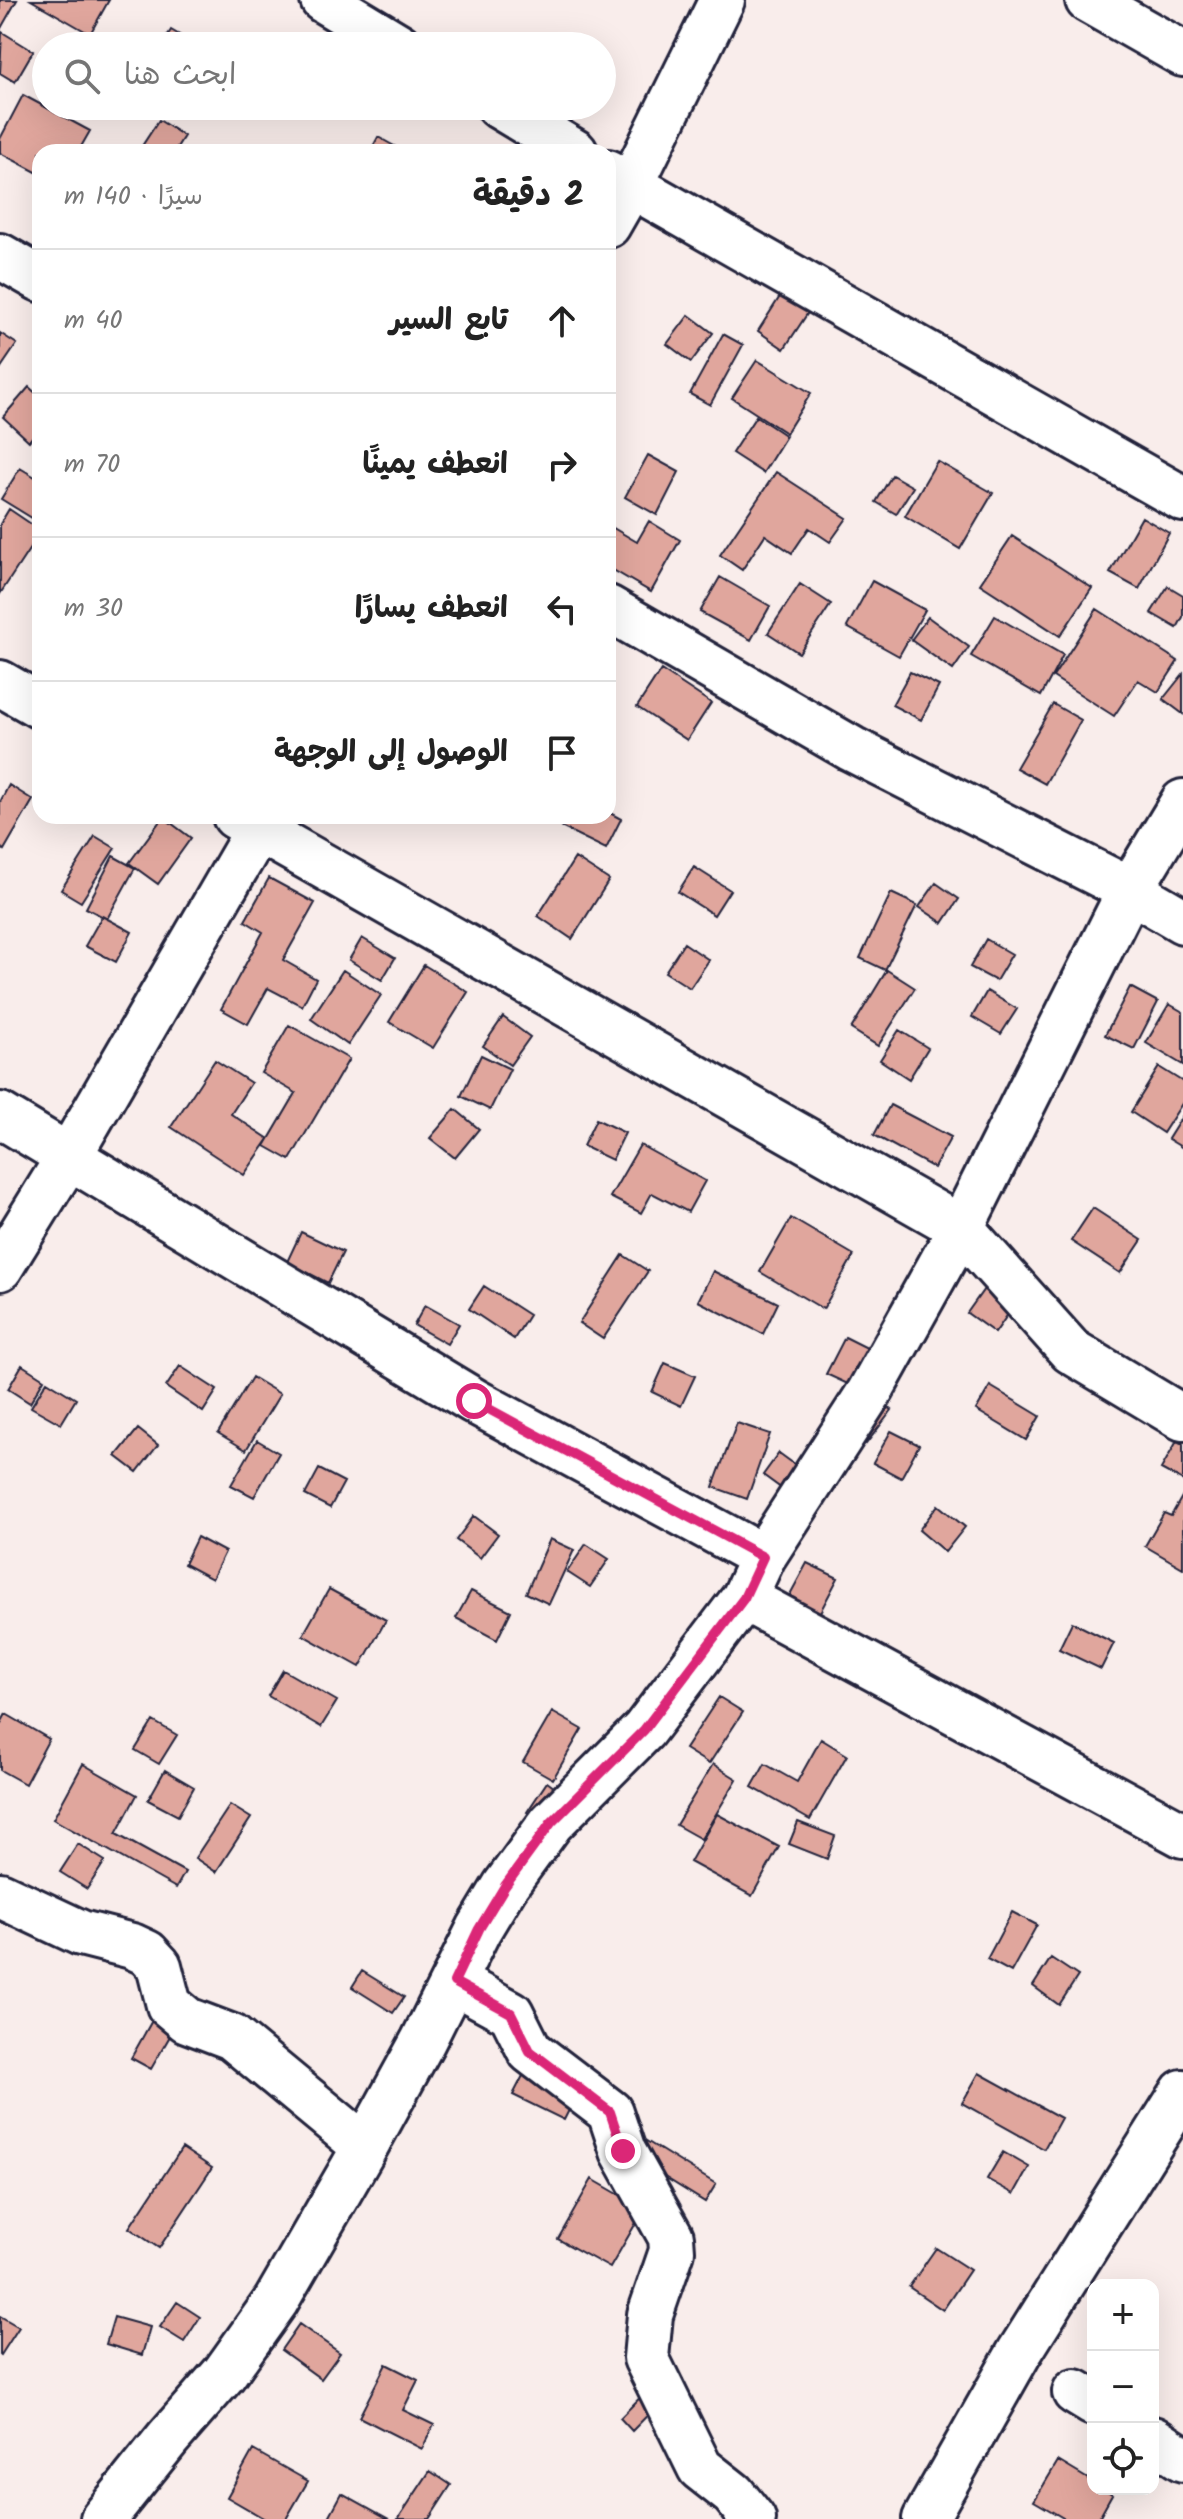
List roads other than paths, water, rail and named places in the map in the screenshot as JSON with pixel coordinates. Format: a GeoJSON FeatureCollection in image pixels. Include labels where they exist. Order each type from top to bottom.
{"type":"FeatureCollection","features":[{"type":"Feature","properties":{"kind":"street"},"geometry":{"type":"LineString","coordinates":[[323,0],[376,32]]}},
{"type":"Feature","properties":{"kind":"street"},"geometry":{"type":"LineString","coordinates":[[722,0],[619,178],[1183,499]]}},
{"type":"Feature","properties":{"kind":"street"},"geometry":{"type":"LineString","coordinates":[[1088,0],[1183,54]]}},
{"type":"Feature","properties":{"kind":"street"},"geometry":{"type":"LineString","coordinates":[[522,120],[562,144]]}},
{"type":"Feature","properties":{"kind":"street"},"geometry":{"type":"LineString","coordinates":[[0,256],[32,274]]}},
{"type":"Feature","properties":{"kind":"street"},"geometry":{"type":"LineString","coordinates":[[616,613],[852,749],[1130,890],[1183,921]]}},
{"type":"Feature","properties":{"kind":"street"},"geometry":{"type":"LineString","coordinates":[[0,683],[32,701]]}},
{"type":"Feature","properties":{"kind":"street"},"geometry":{"type":"LineString","coordinates":[[103,2519],[224,2374],[276,2301],[365,2147],[454,1982],[479,1929],[505,1886],[551,1823],[644,1730],[744,1598],[763,1557],[869,1393],[961,1228],[1130,890],[1183,802]]}},
{"type":"Feature","properties":{"kind":"street"},"geometry":{"type":"LineString","coordinates":[[0,1268],[69,1156],[251,824]]}},
{"type":"Feature","properties":{"kind":"street"},"geometry":{"type":"LineString","coordinates":[[260,824],[961,1228],[1071,1351],[1183,1418]]}},
{"type":"Feature","properties":{"kind":"street"},"geometry":{"type":"LineString","coordinates":[[0,1115],[474,1401],[763,1557]]}},
{"type":"Feature","properties":{"kind":"street"},"geometry":{"type":"LineString","coordinates":[[744,1598],[1183,1835]]}},
{"type":"Feature","properties":{"kind":"street"},"geometry":{"type":"LineString","coordinates":[[0,1895],[81,1933],[147,1953],[159,1966],[169,2005],[187,2020],[232,2037],[365,2147]]}},
{"type":"Feature","properties":{"kind":"street"},"geometry":{"type":"LineString","coordinates":[[454,1982],[511,2013],[530,2051],[610,2112],[623,2151],[671,2237],[672,2251],[650,2315],[646,2358],[700,2468],[733,2494],[753,2519]]}},
{"type":"Feature","properties":{"kind":"street"},"geometry":{"type":"LineString","coordinates":[[925,2519],[1019,2353],[1183,2092]]}},
{"type":"Feature","properties":{"kind":"street"},"geometry":{"type":"LineString","coordinates":[[1159,2443],[1183,2459]]}}]}
